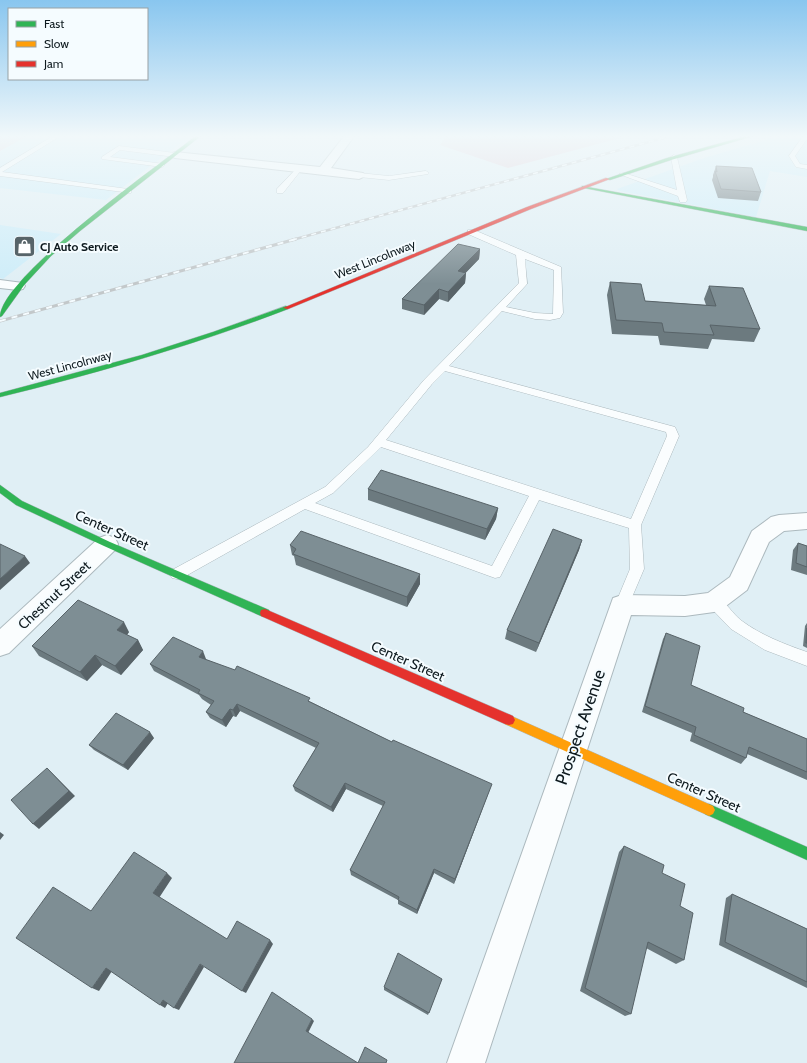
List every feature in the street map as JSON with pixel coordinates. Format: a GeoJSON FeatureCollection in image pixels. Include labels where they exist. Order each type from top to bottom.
{"type":"FeatureCollection","features":[{"type":"Feature","properties":{"kind":"main road"},"geometry":{"type":"LineString","coordinates":[[0,315],[18,286],[47,255],[69,236],[136,185]]}},
{"type":"Feature","properties":{"kind":"main road","name":"West Lincolnway"},"geometry":{"type":"LineString","coordinates":[[0,395],[41,386],[127,362],[210,336],[302,302],[530,207],[591,185]]}},
{"type":"Feature","properties":{"kind":"main road"},"geometry":{"type":"LineString","coordinates":[[584,187],[807,229]]}},
{"type":"Feature","properties":{"kind":"main road"},"geometry":{"type":"LineString","coordinates":[[8,382],[41,386]]}},
{"type":"Feature","properties":{"kind":"main road","name":"Center Street"},"geometry":{"type":"LineString","coordinates":[[0,488],[19,503],[107,544],[574,748],[807,854]]}},
{"type":"Feature","properties":{"kind":"street"},"geometry":{"type":"LineString","coordinates":[[0,284],[18,286]]}},
{"type":"Feature","properties":{"kind":"street"},"geometry":{"type":"LineString","coordinates":[[622,605],[685,606],[714,602],[739,583],[760,537],[779,523],[807,521]]}},
{"type":"Feature","properties":{"kind":"street","name":"Chestnut Street"},"geometry":{"type":"LineString","coordinates":[[0,645],[107,544]]}},
{"type":"Feature","properties":{"kind":"street","name":"Prospect Avenue"},"geometry":{"type":"LineString","coordinates":[[466,1063],[622,605]]}},
{"type":"Feature","properties":{"kind":"lane"},"geometry":{"type":"LineString","coordinates":[[77,185],[128,191]]}},
{"type":"Feature","properties":{"kind":"lane"},"geometry":{"type":"LineString","coordinates":[[280,191],[286,185]]}},
{"type":"Feature","properties":{"kind":"lane"},"geometry":{"type":"LineString","coordinates":[[653,185],[681,194]]}},
{"type":"Feature","properties":{"kind":"lane"},"geometry":{"type":"LineString","coordinates":[[679,185],[684,206]]}},
{"type":"Feature","properties":{"kind":"lane"},"geometry":{"type":"LineString","coordinates":[[471,232],[558,269],[557,316],[542,317],[499,308]]}},
{"type":"Feature","properties":{"kind":"lane"},"geometry":{"type":"LineString","coordinates":[[177,574],[329,490],[372,450],[428,382],[523,284],[520,254]]}},
{"type":"Feature","properties":{"kind":"lane"},"geometry":{"type":"LineString","coordinates":[[442,368],[670,430],[673,436],[635,526],[637,569],[622,605]]}},
{"type":"Feature","properties":{"kind":"lane"},"geometry":{"type":"LineString","coordinates":[[379,442],[635,526]]}},
{"type":"Feature","properties":{"kind":"lane"},"geometry":{"type":"LineString","coordinates":[[304,504],[495,573],[536,494]]}},
{"type":"Feature","properties":{"kind":"lane"},"geometry":{"type":"LineString","coordinates":[[714,602],[736,625],[770,645],[807,659]]}},
{"type":"Feature","properties":{"kind":"shaded area"},"geometry":{"type":"Polygon","coordinates":[[[0,185],[126,185],[106,200],[0,188],[0,185]]]}},
{"type":"Feature","properties":{"kind":"shaded area"},"geometry":{"type":"Polygon","coordinates":[[[629,185],[766,185],[756,217],[620,191],[617,189],[629,185]]]}},
{"type":"Feature","properties":{"kind":"shaded area"},"geometry":{"type":"Polygon","coordinates":[[[0,225],[61,234],[3,279],[0,278],[0,225]]]}},
{"type":"Feature","properties":{"kind":"building"},"geometry":{"type":"Polygon","coordinates":[[[720,185],[758,185],[761,192],[721,189],[720,185]]]}},
{"type":"Feature","properties":{"kind":"building"},"geometry":{"type":"Polygon","coordinates":[[[458,244],[480,249],[458,271],[466,273],[448,292],[439,289],[424,305],[402,299],[458,244]]]}},
{"type":"Feature","properties":{"kind":"building"},"geometry":{"type":"Polygon","coordinates":[[[610,282],[641,284],[645,301],[716,306],[709,286],[743,288],[760,329],[710,325],[714,335],[664,332],[662,323],[616,320],[610,282]]]}},
{"type":"Feature","properties":{"kind":"building"},"geometry":{"type":"Polygon","coordinates":[[[381,470],[498,508],[487,529],[368,489],[381,470]]]}},
{"type":"Feature","properties":{"kind":"building"},"geometry":{"type":"Polygon","coordinates":[[[553,529],[582,540],[539,643],[507,630],[553,529]]]}},
{"type":"Feature","properties":{"kind":"building"},"geometry":{"type":"Polygon","coordinates":[[[301,531],[420,574],[407,597],[293,554],[296,549],[290,545],[301,531]]]}},
{"type":"Feature","properties":{"kind":"building"},"geometry":{"type":"Polygon","coordinates":[[[798,543],[807,546],[807,567],[796,563],[798,543]]]}},
{"type":"Feature","properties":{"kind":"building"},"geometry":{"type":"Polygon","coordinates":[[[0,544],[25,556],[0,579],[0,544]]]}},
{"type":"Feature","properties":{"kind":"building"},"geometry":{"type":"Polygon","coordinates":[[[78,600],[124,622],[117,630],[138,640],[115,666],[95,655],[80,672],[32,646],[78,600]]]}},
{"type":"Feature","properties":{"kind":"building"},"geometry":{"type":"Polygon","coordinates":[[[666,633],[700,646],[691,685],[744,708],[743,712],[807,739],[807,772],[749,747],[746,758],[694,735],[696,727],[645,706],[666,633]]]}},
{"type":"Feature","properties":{"kind":"building"},"geometry":{"type":"Polygon","coordinates":[[[173,637],[203,651],[199,657],[235,670],[237,666],[310,698],[308,701],[392,742],[393,740],[492,784],[455,879],[434,869],[417,910],[398,900],[399,897],[350,870],[385,802],[345,783],[331,807],[293,786],[319,743],[237,704],[233,710],[230,709],[222,720],[206,712],[214,701],[198,693],[200,690],[150,664],[173,637]]]}},
{"type":"Feature","properties":{"kind":"building"},"geometry":{"type":"Polygon","coordinates":[[[116,713],[150,732],[123,765],[89,745],[116,713]]]}},
{"type":"Feature","properties":{"kind":"building"},"geometry":{"type":"Polygon","coordinates":[[[47,768],[69,791],[33,824],[11,800],[47,768]]]}},
{"type":"Feature","properties":{"kind":"building"},"geometry":{"type":"Polygon","coordinates":[[[624,846],[664,865],[662,873],[685,884],[680,906],[693,913],[684,960],[648,942],[631,1014],[585,988],[624,846]]]}},
{"type":"Feature","properties":{"kind":"building"},"geometry":{"type":"Polygon","coordinates":[[[134,852],[167,873],[153,893],[227,939],[237,921],[270,940],[242,991],[200,964],[174,1008],[163,1000],[160,1005],[106,968],[92,988],[16,938],[53,887],[91,911],[134,852]]]}},
{"type":"Feature","properties":{"kind":"building"},"geometry":{"type":"Polygon","coordinates":[[[732,894],[807,929],[807,982],[725,942],[732,894]]]}},
{"type":"Feature","properties":{"kind":"building"},"geometry":{"type":"Polygon","coordinates":[[[398,953],[442,979],[429,1013],[384,987],[398,953]]]}},
{"type":"Feature","properties":{"kind":"building"},"geometry":{"type":"Polygon","coordinates":[[[272,992],[312,1019],[306,1031],[358,1063],[234,1063],[272,992]]]}},
{"type":"Feature","properties":{"kind":"building"},"geometry":{"type":"Polygon","coordinates":[[[365,1047],[387,1060],[386,1063],[358,1063],[365,1047]]]}},
{"type":"Feature","properties":{"kind":"railway"},"geometry":{"type":"LineString","coordinates":[[292,240],[494,185]]}},
{"type":"Feature","properties":{"kind":"railway"},"geometry":{"type":"LineString","coordinates":[[0,321],[296,239]]}},
{"type":"Feature","properties":{"kind":"traffic: fast"},"geometry":{"type":"LineString","coordinates":[[0,315],[23,283],[49,255],[78,230],[136,185]]}},
{"type":"Feature","properties":{"kind":"traffic: fast"},"geometry":{"type":"LineString","coordinates":[[584,187],[807,229]]}},
{"type":"Feature","properties":{"kind":"traffic: fast"},"geometry":{"type":"LineString","coordinates":[[0,395],[73,377],[144,356],[216,334],[286,308]]}},
{"type":"Feature","properties":{"kind":"traffic: fast"},"geometry":{"type":"LineString","coordinates":[[0,488],[19,503],[107,544],[265,613]]}},
{"type":"Feature","properties":{"kind":"traffic: fast"},"geometry":{"type":"LineString","coordinates":[[709,810],[807,854]]}},
{"type":"Feature","properties":{"kind":"traffic: slow"},"geometry":{"type":"LineString","coordinates":[[509,720],[709,810]]}},
{"type":"Feature","properties":{"kind":"traffic: jam"},"geometry":{"type":"LineString","coordinates":[[286,308],[529,208],[593,185]]}},
{"type":"Feature","properties":{"kind":"traffic: jam"},"geometry":{"type":"LineString","coordinates":[[265,613],[509,720]]}},
{"type":"Feature","properties":{"kind":"place","name":"CJ Auto Service"},"geometry":{"type":"Point","coordinates":[25,246]}}]}
